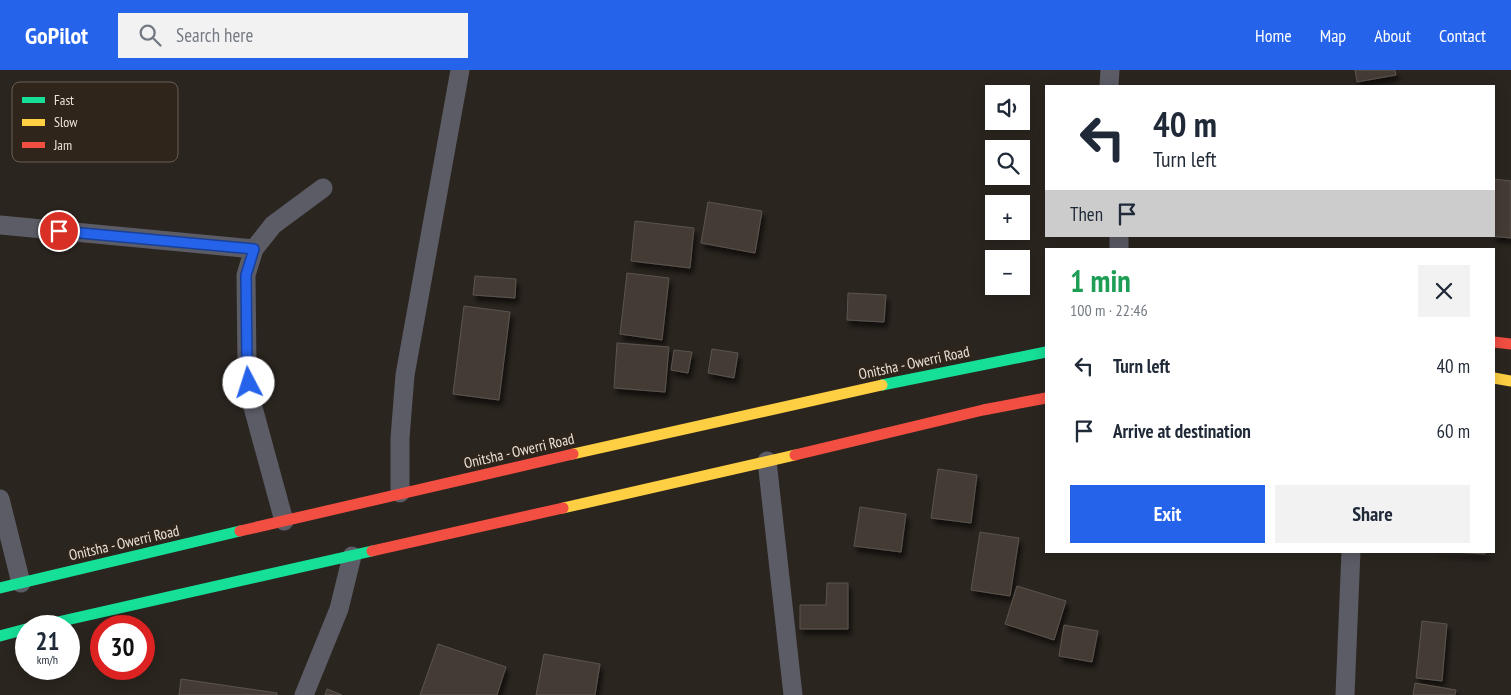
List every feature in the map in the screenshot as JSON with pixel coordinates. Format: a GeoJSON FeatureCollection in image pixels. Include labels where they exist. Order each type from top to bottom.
{"type":"FeatureCollection","features":[{"type":"Feature","properties":{"kind":"highway"},"geometry":{"type":"LineString","coordinates":[[1495,342],[1511,344]]}},
{"type":"Feature","properties":{"kind":"highway","name":"Onitsha - Owerri Road"},"geometry":{"type":"LineString","coordinates":[[0,588],[400,493],[904,380],[1045,352]]}},
{"type":"Feature","properties":{"kind":"highway"},"geometry":{"type":"LineString","coordinates":[[1495,378],[1511,381]]}},
{"type":"Feature","properties":{"kind":"highway"},"geometry":{"type":"LineString","coordinates":[[80,617],[688,480],[983,410],[1045,398]]}},
{"type":"Feature","properties":{"kind":"highway"},"geometry":{"type":"LineString","coordinates":[[0,636],[15,632]]}},
{"type":"Feature","properties":{"kind":"street"},"geometry":{"type":"LineString","coordinates":[[400,493],[400,438],[405,376],[460,70]]}},
{"type":"Feature","properties":{"kind":"street"},"geometry":{"type":"LineString","coordinates":[[1109,85],[1110,70]]}},
{"type":"Feature","properties":{"kind":"street"},"geometry":{"type":"LineString","coordinates":[[284,521],[251,400],[247,367],[246,275],[254,249],[273,225],[324,188]]}},
{"type":"Feature","properties":{"kind":"street"},"geometry":{"type":"LineString","coordinates":[[0,225],[254,249]]}},
{"type":"Feature","properties":{"kind":"street"},"geometry":{"type":"LineString","coordinates":[[767,461],[793,695]]}},
{"type":"Feature","properties":{"kind":"street"},"geometry":{"type":"LineString","coordinates":[[0,499],[21,583]]}},
{"type":"Feature","properties":{"kind":"street"},"geometry":{"type":"LineString","coordinates":[[1346,695],[1351,553]]}},
{"type":"Feature","properties":{"kind":"street"},"geometry":{"type":"LineString","coordinates":[[304,695],[339,609],[352,556]]}},
{"type":"Feature","properties":{"kind":"building"},"geometry":{"type":"Polygon","coordinates":[[[1355,70],[1395,70],[1396,75],[1357,82],[1355,70]]]}},
{"type":"Feature","properties":{"kind":"building"},"geometry":{"type":"Polygon","coordinates":[[[1495,179],[1511,181],[1511,238],[1495,237],[1495,179]]]}},
{"type":"Feature","properties":{"kind":"building"},"geometry":{"type":"Polygon","coordinates":[[[708,202],[762,211],[755,253],[701,243],[708,202]]]}},
{"type":"Feature","properties":{"kind":"building"},"geometry":{"type":"Polygon","coordinates":[[[635,221],[694,228],[690,268],[631,261],[635,221]]]}},
{"type":"Feature","properties":{"kind":"building"},"geometry":{"type":"Polygon","coordinates":[[[627,273],[669,278],[662,340],[620,334],[627,273]]]}},
{"type":"Feature","properties":{"kind":"building"},"geometry":{"type":"Polygon","coordinates":[[[475,276],[516,279],[515,298],[473,295],[475,276]]]}},
{"type":"Feature","properties":{"kind":"building"},"geometry":{"type":"Polygon","coordinates":[[[848,293],[886,295],[884,322],[847,320],[848,293]]]}},
{"type":"Feature","properties":{"kind":"building"},"geometry":{"type":"Polygon","coordinates":[[[464,306],[510,312],[499,400],[453,394],[464,306]]]}},
{"type":"Feature","properties":{"kind":"building"},"geometry":{"type":"Polygon","coordinates":[[[617,343],[669,347],[665,392],[614,388],[617,343]]]}},
{"type":"Feature","properties":{"kind":"building"},"geometry":{"type":"Polygon","coordinates":[[[712,349],[738,353],[734,378],[708,373],[712,349]]]}},
{"type":"Feature","properties":{"kind":"building"},"geometry":{"type":"Polygon","coordinates":[[[674,350],[692,352],[688,373],[671,370],[674,350]]]}},
{"type":"Feature","properties":{"kind":"building"},"geometry":{"type":"Polygon","coordinates":[[[938,469],[977,475],[971,523],[931,518],[938,469]]]}},
{"type":"Feature","properties":{"kind":"building"},"geometry":{"type":"Polygon","coordinates":[[[860,507],[906,514],[901,552],[854,546],[860,507]]]}},
{"type":"Feature","properties":{"kind":"building"},"geometry":{"type":"Polygon","coordinates":[[[980,532],[1019,538],[1010,596],[971,590],[980,532]]]}},
{"type":"Feature","properties":{"kind":"building"},"geometry":{"type":"Polygon","coordinates":[[[827,583],[848,583],[848,629],[800,629],[800,605],[826,605],[827,583]]]}},
{"type":"Feature","properties":{"kind":"building"},"geometry":{"type":"Polygon","coordinates":[[[1017,586],[1066,601],[1054,640],[1005,624],[1017,586]]]}},
{"type":"Feature","properties":{"kind":"building"},"geometry":{"type":"Polygon","coordinates":[[[1422,621],[1447,624],[1442,681],[1416,678],[1422,621]]]}},
{"type":"Feature","properties":{"kind":"building"},"geometry":{"type":"Polygon","coordinates":[[[1064,625],[1098,631],[1092,662],[1059,656],[1064,625]]]}},
{"type":"Feature","properties":{"kind":"building"},"geometry":{"type":"Polygon","coordinates":[[[438,644],[506,667],[497,695],[420,695],[438,644]]]}},
{"type":"Feature","properties":{"kind":"building"},"geometry":{"type":"Polygon","coordinates":[[[544,654],[600,664],[595,695],[536,695],[544,654]]]}},
{"type":"Feature","properties":{"kind":"building"},"geometry":{"type":"Polygon","coordinates":[[[181,679],[277,693],[277,695],[179,695],[181,679]]]}},
{"type":"Feature","properties":{"kind":"building"},"geometry":{"type":"Polygon","coordinates":[[[1415,683],[1456,690],[1455,695],[1413,695],[1415,683]]]}},
{"type":"Feature","properties":{"kind":"building"},"geometry":{"type":"Polygon","coordinates":[[[327,689],[342,695],[325,695],[327,689]]]}},
{"type":"Feature","properties":{"kind":"traffic: fast"},"geometry":{"type":"LineString","coordinates":[[882,385],[1045,352]]}},
{"type":"Feature","properties":{"kind":"traffic: fast"},"geometry":{"type":"LineString","coordinates":[[0,588],[240,531]]}},
{"type":"Feature","properties":{"kind":"traffic: fast"},"geometry":{"type":"LineString","coordinates":[[80,617],[372,551]]}},
{"type":"Feature","properties":{"kind":"traffic: fast"},"geometry":{"type":"LineString","coordinates":[[0,636],[15,632]]}},
{"type":"Feature","properties":{"kind":"traffic: slow"},"geometry":{"type":"LineString","coordinates":[[1495,378],[1511,381]]}},
{"type":"Feature","properties":{"kind":"traffic: slow"},"geometry":{"type":"LineString","coordinates":[[573,454],[882,385]]}},
{"type":"Feature","properties":{"kind":"traffic: slow"},"geometry":{"type":"LineString","coordinates":[[563,508],[795,455]]}},
{"type":"Feature","properties":{"kind":"traffic: jam"},"geometry":{"type":"LineString","coordinates":[[1495,342],[1511,344]]}},
{"type":"Feature","properties":{"kind":"traffic: jam"},"geometry":{"type":"LineString","coordinates":[[795,455],[983,410],[1045,398]]}},
{"type":"Feature","properties":{"kind":"traffic: jam"},"geometry":{"type":"LineString","coordinates":[[240,531],[573,454]]}},
{"type":"Feature","properties":{"kind":"traffic: jam"},"geometry":{"type":"LineString","coordinates":[[372,551],[563,508]]}},
{"type":"Feature","properties":{"kind":"route"},"geometry":{"type":"LineString","coordinates":[[59,231],[254,249],[246,275],[247,367],[249,383]]}}]}
